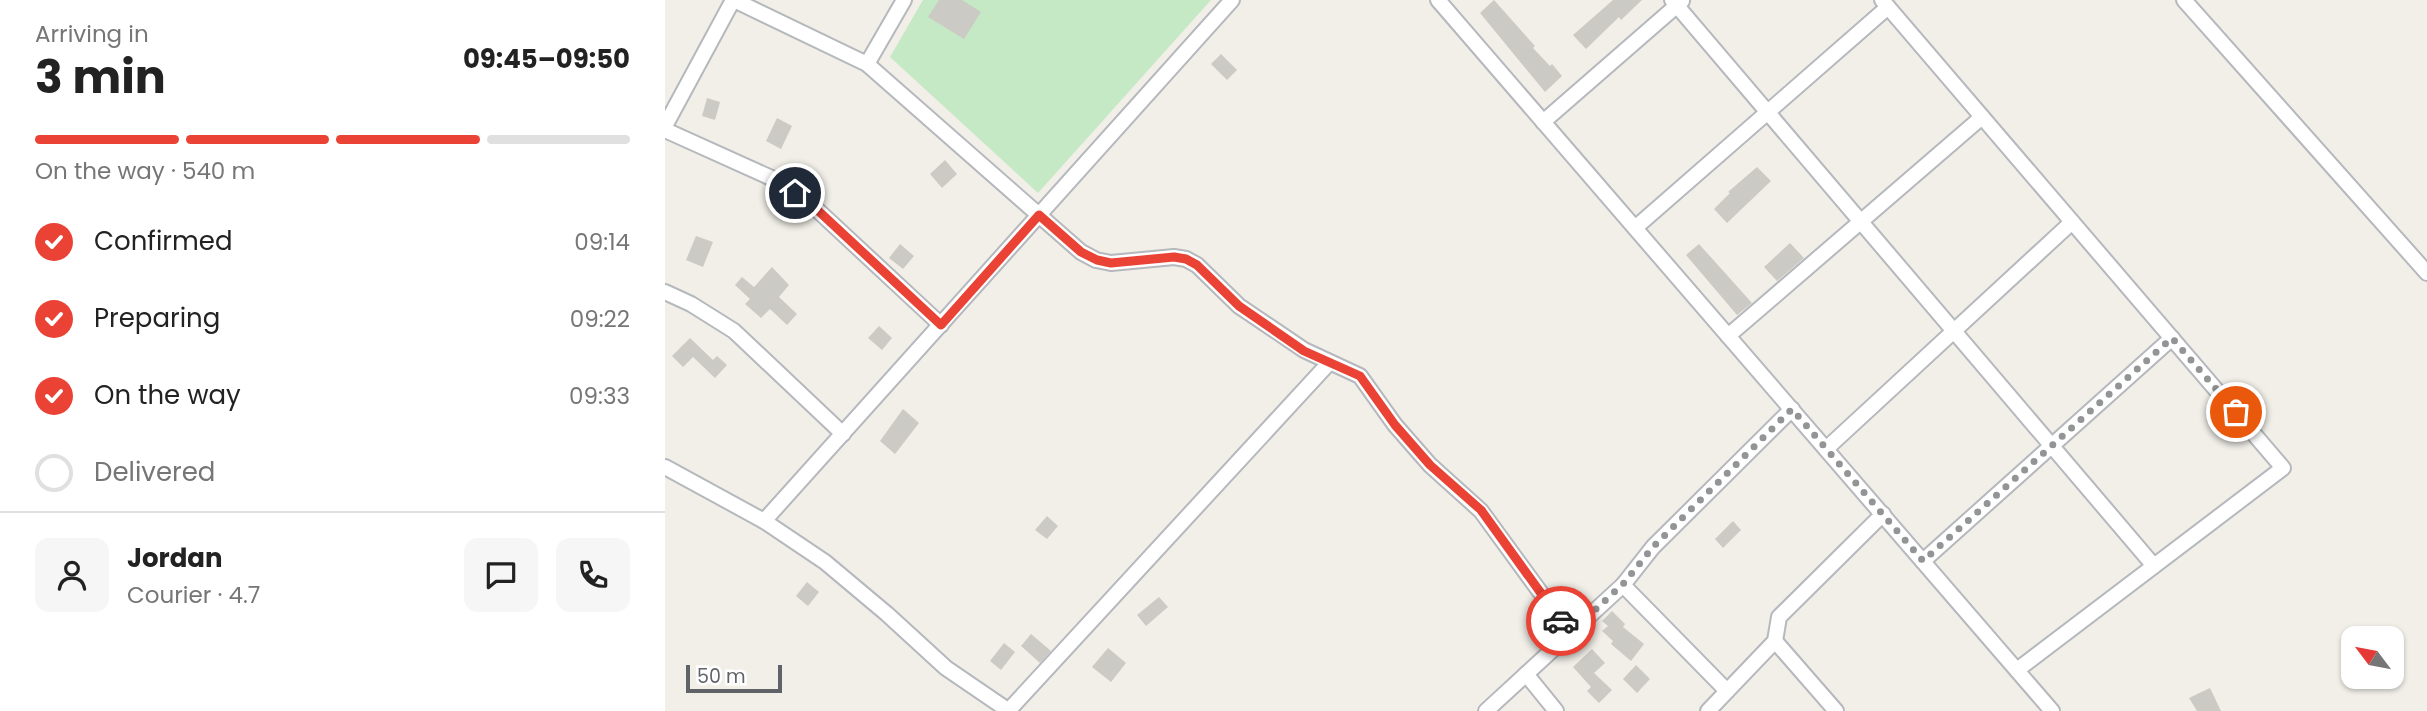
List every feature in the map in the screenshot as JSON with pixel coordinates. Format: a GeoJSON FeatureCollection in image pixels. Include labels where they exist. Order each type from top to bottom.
{"type":"FeatureCollection","features":[{"type":"Feature","properties":{"kind":"street"},"geometry":{"type":"LineString","coordinates":[[941,325],[812,205],[778,181],[665,128],[734,0],[867,64],[1081,252],[1111,263],[1174,257],[1186,259],[1197,265],[1239,306],[1304,351],[1360,376],[1395,425],[1430,465],[1481,510],[1570,633]]}},
{"type":"Feature","properties":{"kind":"street"},"geometry":{"type":"LineString","coordinates":[[867,64],[904,0]]}},
{"type":"Feature","properties":{"kind":"street"},"geometry":{"type":"LineString","coordinates":[[764,522],[1232,0]]}},
{"type":"Feature","properties":{"kind":"street"},"geometry":{"type":"LineString","coordinates":[[2184,0],[2427,273]]}},
{"type":"Feature","properties":{"kind":"street"},"geometry":{"type":"LineString","coordinates":[[1543,122],[1677,2],[2154,566]]}},
{"type":"Feature","properties":{"kind":"street"},"geometry":{"type":"LineString","coordinates":[[1445,3],[1543,122],[2052,711]]}},
{"type":"Feature","properties":{"kind":"street"},"geometry":{"type":"LineString","coordinates":[[1635,228],[1768,112],[1885,4],[2283,468],[2017,670]]}},
{"type":"Feature","properties":{"kind":"street"},"geometry":{"type":"LineString","coordinates":[[1728,336],[1982,117]]}},
{"type":"Feature","properties":{"kind":"street"},"geometry":{"type":"LineString","coordinates":[[1826,449],[2072,222]]}},
{"type":"Feature","properties":{"kind":"street"},"geometry":{"type":"LineString","coordinates":[[665,292],[691,304],[734,331],[843,434]]}},
{"type":"Feature","properties":{"kind":"street"},"geometry":{"type":"LineString","coordinates":[[1923,561],[2172,338]]}},
{"type":"Feature","properties":{"kind":"street"},"geometry":{"type":"LineString","coordinates":[[665,467],[764,522],[825,562],[946,668],[1009,711],[1329,363]]}},
{"type":"Feature","properties":{"kind":"street"},"geometry":{"type":"LineString","coordinates":[[1486,711],[1623,584],[1653,547],[1792,409]]}},
{"type":"Feature","properties":{"kind":"street"},"geometry":{"type":"LineString","coordinates":[[1708,711],[1775,640],[1779,617],[1883,514]]}},
{"type":"Feature","properties":{"kind":"street"},"geometry":{"type":"LineString","coordinates":[[1623,584],[1727,691]]}},
{"type":"Feature","properties":{"kind":"street"},"geometry":{"type":"LineString","coordinates":[[1775,640],[1836,711]]}},
{"type":"Feature","properties":{"kind":"street"},"geometry":{"type":"LineString","coordinates":[[1527,674],[1556,711]]}},
{"type":"Feature","properties":{"kind":"green space"},"geometry":{"type":"Polygon","coordinates":[[[923,0],[1211,0],[1038,193],[890,57],[923,0]]]}},
{"type":"Feature","properties":{"kind":"building"},"geometry":{"type":"Polygon","coordinates":[[[939,0],[962,0],[981,12],[964,39],[928,17],[939,0]]]}},
{"type":"Feature","properties":{"kind":"building"},"geometry":{"type":"Polygon","coordinates":[[[1494,0],[1535,46],[1533,48],[1562,76],[1545,92],[1480,13],[1494,0]]]}},
{"type":"Feature","properties":{"kind":"building"},"geometry":{"type":"Polygon","coordinates":[[[1613,0],[1642,0],[1621,20],[1619,17],[1586,49],[1573,35],[1613,0]]]}},
{"type":"Feature","properties":{"kind":"building"},"geometry":{"type":"Polygon","coordinates":[[[1221,54],[1237,70],[1227,80],[1211,64],[1221,54]]]}},
{"type":"Feature","properties":{"kind":"building"},"geometry":{"type":"Polygon","coordinates":[[[707,98],[720,102],[715,120],[702,116],[707,98]]]}},
{"type":"Feature","properties":{"kind":"building"},"geometry":{"type":"Polygon","coordinates":[[[777,118],[792,126],[781,149],[766,141],[777,118]]]}},
{"type":"Feature","properties":{"kind":"building"},"geometry":{"type":"Polygon","coordinates":[[[945,160],[957,174],[942,188],[930,174],[945,160]]]}},
{"type":"Feature","properties":{"kind":"building"},"geometry":{"type":"Polygon","coordinates":[[[1757,167],[1771,181],[1727,223],[1714,209],[1730,193],[1728,192],[1757,167]]]}},
{"type":"Feature","properties":{"kind":"building"},"geometry":{"type":"Polygon","coordinates":[[[696,236],[713,242],[703,267],[686,260],[696,236]]]}},
{"type":"Feature","properties":{"kind":"building"},"geometry":{"type":"Polygon","coordinates":[[[1790,243],[1804,258],[1777,281],[1764,267],[1790,243]]]}},
{"type":"Feature","properties":{"kind":"building"},"geometry":{"type":"Polygon","coordinates":[[[900,244],[914,256],[903,269],[889,258],[900,244]]]}},
{"type":"Feature","properties":{"kind":"building"},"geometry":{"type":"Polygon","coordinates":[[[1699,244],[1752,303],[1737,315],[1686,255],[1699,244]]]}},
{"type":"Feature","properties":{"kind":"building"},"geometry":{"type":"Polygon","coordinates":[[[772,267],[789,285],[779,297],[797,314],[787,325],[770,309],[761,318],[745,304],[750,299],[735,285],[742,277],[754,287],[772,267]]]}},
{"type":"Feature","properties":{"kind":"building"},"geometry":{"type":"Polygon","coordinates":[[[879,326],[892,338],[882,350],[868,338],[879,326]]]}},
{"type":"Feature","properties":{"kind":"building"},"geometry":{"type":"Polygon","coordinates":[[[690,338],[713,360],[717,356],[727,365],[715,378],[693,357],[683,367],[672,356],[690,338]]]}},
{"type":"Feature","properties":{"kind":"building"},"geometry":{"type":"Polygon","coordinates":[[[903,409],[919,423],[895,454],[880,441],[903,409]]]}},
{"type":"Feature","properties":{"kind":"building"},"geometry":{"type":"Polygon","coordinates":[[[1047,516],[1058,526],[1047,539],[1035,530],[1047,516]]]}},
{"type":"Feature","properties":{"kind":"building"},"geometry":{"type":"Polygon","coordinates":[[[1733,521],[1741,530],[1723,548],[1715,539],[1733,521]]]}},
{"type":"Feature","properties":{"kind":"building"},"geometry":{"type":"Polygon","coordinates":[[[807,582],[819,592],[808,606],[796,596],[807,582]]]}},
{"type":"Feature","properties":{"kind":"building"},"geometry":{"type":"Polygon","coordinates":[[[1159,597],[1168,607],[1146,626],[1137,615],[1159,597]]]}},
{"type":"Feature","properties":{"kind":"building"},"geometry":{"type":"Polygon","coordinates":[[[1612,611],[1625,624],[1623,627],[1644,644],[1631,661],[1611,644],[1613,641],[1602,631],[1608,626],[1602,621],[1612,611]]]}},
{"type":"Feature","properties":{"kind":"building"},"geometry":{"type":"Polygon","coordinates":[[[1031,634],[1051,651],[1040,663],[1021,646],[1031,634]]]}},
{"type":"Feature","properties":{"kind":"building"},"geometry":{"type":"Polygon","coordinates":[[[1004,643],[1015,652],[1001,670],[990,661],[1004,643]]]}},
{"type":"Feature","properties":{"kind":"building"},"geometry":{"type":"Polygon","coordinates":[[[1108,648],[1126,663],[1111,682],[1092,667],[1108,648]]]}},
{"type":"Feature","properties":{"kind":"building"},"geometry":{"type":"Polygon","coordinates":[[[1592,649],[1605,663],[1594,673],[1612,690],[1599,703],[1587,691],[1591,687],[1573,667],[1592,649]]]}},
{"type":"Feature","properties":{"kind":"building"},"geometry":{"type":"Polygon","coordinates":[[[1636,665],[1650,679],[1637,693],[1623,679],[1636,665]]]}},
{"type":"Feature","properties":{"kind":"building"},"geometry":{"type":"Polygon","coordinates":[[[2210,688],[2221,711],[2197,711],[2189,698],[2210,688]]]}},
{"type":"Feature","properties":{"kind":"way so far"},"geometry":{"type":"LineString","coordinates":[[1561,621],[1570,633],[1623,584],[1653,547],[1792,409],[1923,561],[2172,338],[2236,412]]}},
{"type":"Feature","properties":{"kind":"route"},"geometry":{"type":"LineString","coordinates":[[795,193],[812,205],[941,325],[1039,215],[1081,252],[1097,260],[1111,263],[1174,257],[1197,265],[1239,306],[1304,351],[1360,376],[1395,425],[1430,465],[1481,510],[1561,621]]}}]}
